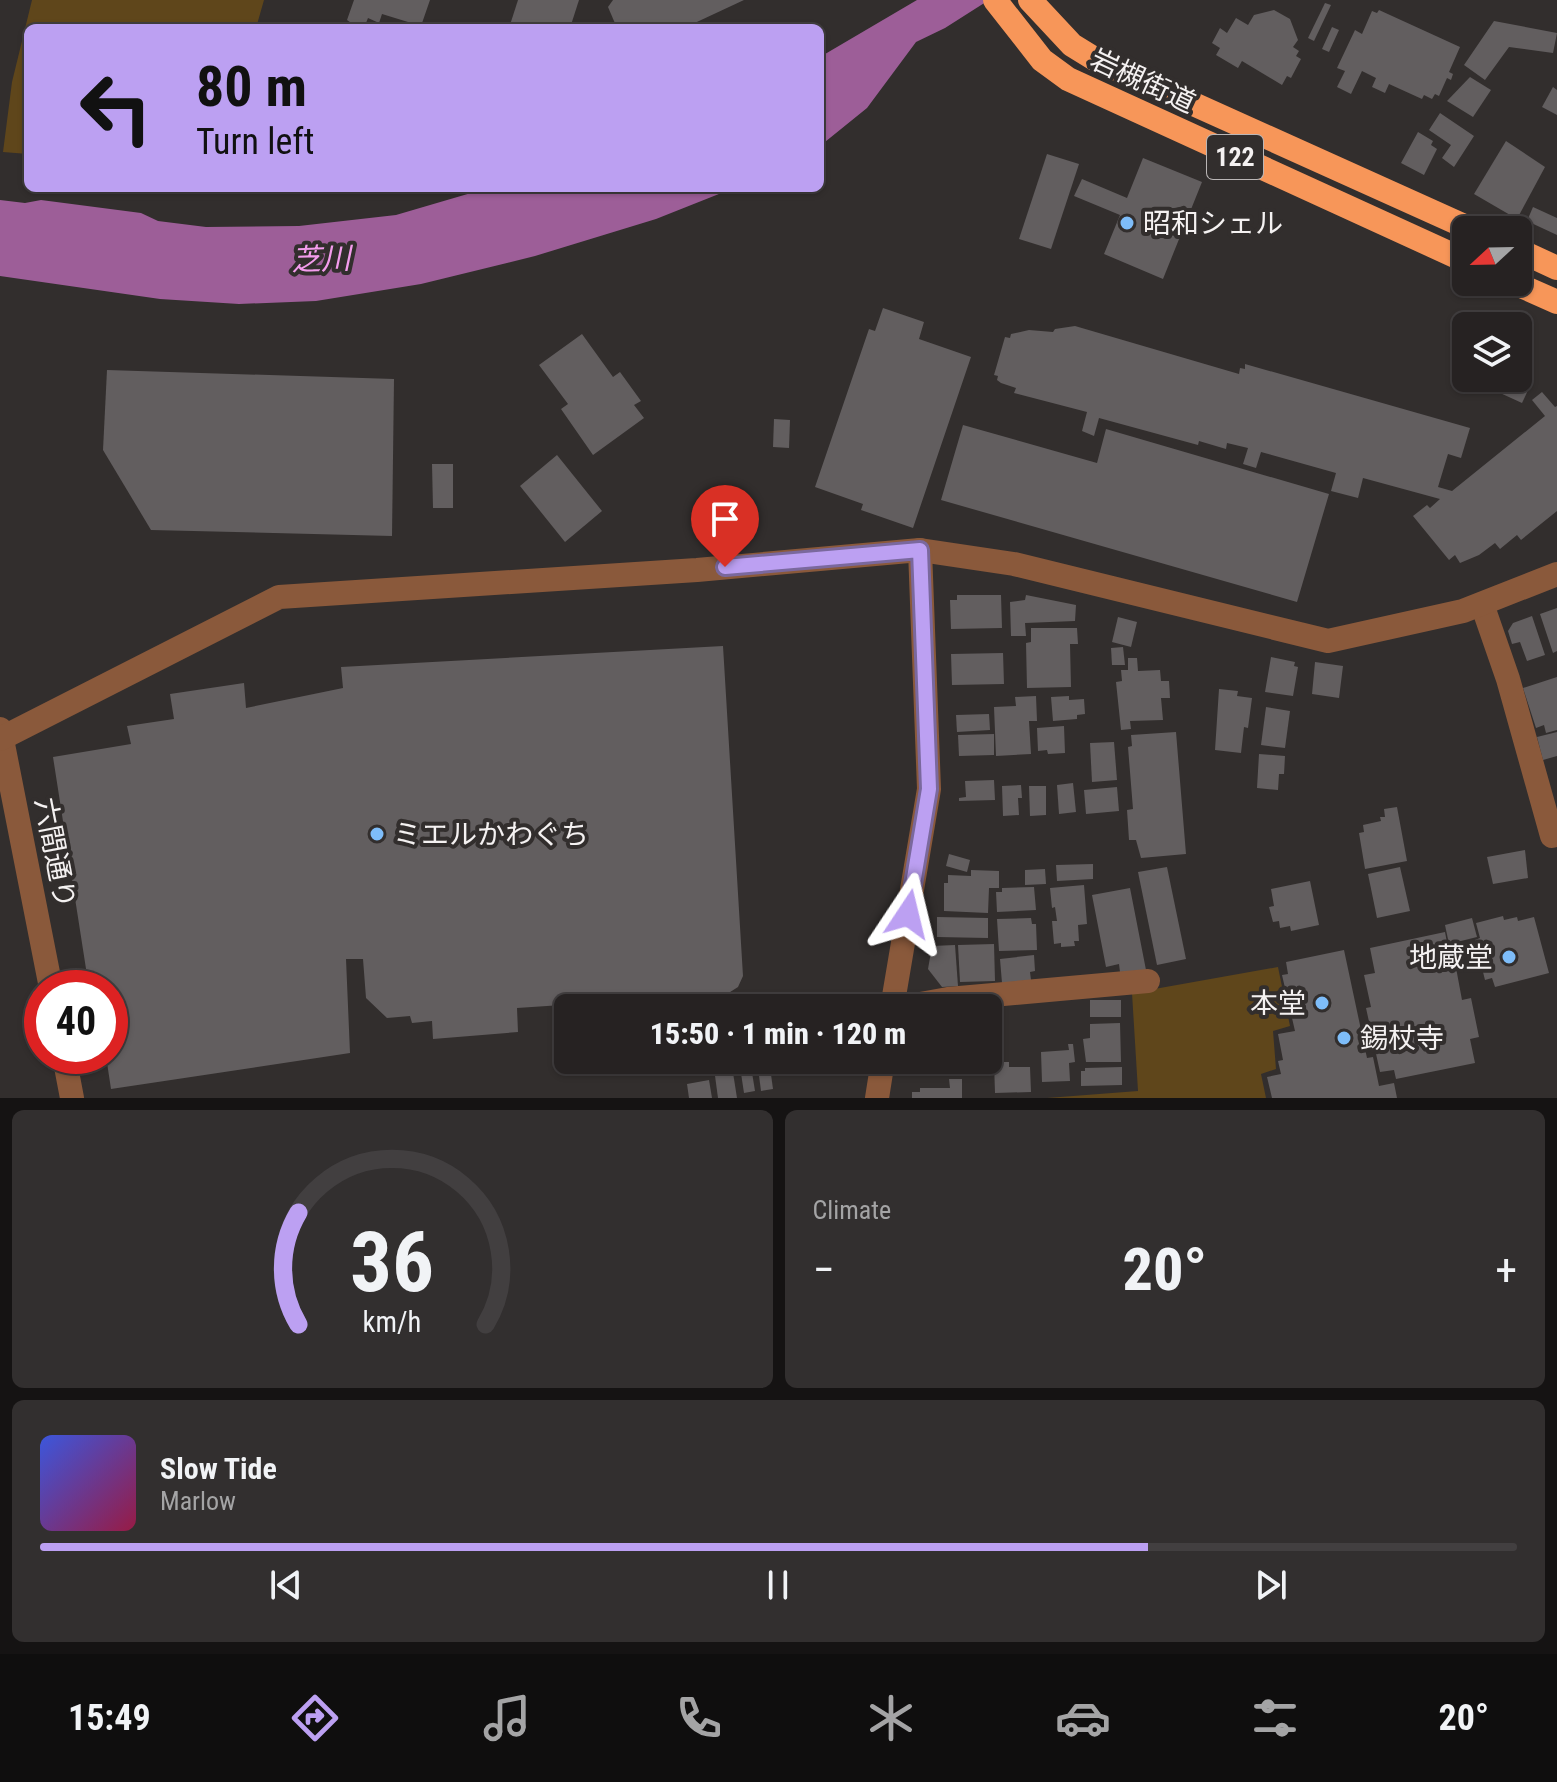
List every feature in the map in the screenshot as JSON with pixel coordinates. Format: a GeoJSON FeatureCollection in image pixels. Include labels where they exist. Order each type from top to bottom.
{"type":"FeatureCollection","features":[{"type":"Feature","properties":{"kind":"highway","name":"岩槻街道"},"geometry":{"type":"LineString","coordinates":[[995,0],[1042,60],[1068,79],[1452,255]]}},
{"type":"Feature","properties":{"kind":"highway","name":"岩槻街道"},"geometry":{"type":"LineString","coordinates":[[1036,7],[1072,45],[1098,61],[1452,221]]}},
{"type":"Feature","properties":{"kind":"highway"},"geometry":{"type":"LineString","coordinates":[[1532,256],[1557,268]]}},
{"type":"Feature","properties":{"kind":"highway"},"geometry":{"type":"LineString","coordinates":[[1532,291],[1557,302]]}},
{"type":"Feature","properties":{"kind":"street"},"geometry":{"type":"LineString","coordinates":[[894,994],[929,789],[920,550]]}},
{"type":"Feature","properties":{"kind":"street"},"geometry":{"type":"LineString","coordinates":[[1,736],[279,597],[697,570],[920,550],[1014,564],[1328,641],[1463,611],[1557,574]]}},
{"type":"Feature","properties":{"kind":"street"},"geometry":{"type":"LineString","coordinates":[[1482,604],[1508,679],[1552,836]]}},
{"type":"Feature","properties":{"kind":"street","name":"六間通り"},"geometry":{"type":"LineString","coordinates":[[1,736],[47,970]]}},
{"type":"Feature","properties":{"kind":"street"},"geometry":{"type":"LineString","coordinates":[[1002,994],[1148,981]]}},
{"type":"Feature","properties":{"kind":"street"},"geometry":{"type":"LineString","coordinates":[[67,1074],[72,1098]]}},
{"type":"Feature","properties":{"kind":"street"},"geometry":{"type":"LineString","coordinates":[[877,1098],[881,1074]]}},
{"type":"Feature","properties":{"kind":"shaded area"},"geometry":{"type":"Polygon","coordinates":[[[32,0],[264,0],[257,24],[26,24],[32,0]]]}},
{"type":"Feature","properties":{"kind":"shaded area"},"geometry":{"type":"Polygon","coordinates":[[[24,33],[24,154],[3,152],[12,82],[24,33]]]}},
{"type":"Feature","properties":{"kind":"shaded area"},"geometry":{"type":"Polygon","coordinates":[[[1278,967],[1290,1026],[1273,1031],[1276,1069],[1261,1074],[1266,1098],[1047,1098],[1138,1091],[1132,993],[1278,967]]]}},
{"type":"Feature","properties":{"kind":"water"},"geometry":{"type":"Polygon","coordinates":[[[917,0],[989,0],[916,42],[867,108],[824,143],[824,55],[917,0]]]}},
{"type":"Feature","properties":{"kind":"water","name":"芝川"},"geometry":{"type":"Polygon","coordinates":[[[474,192],[724,192],[656,219],[535,256],[421,284],[316,301],[239,304],[160,299],[0,276],[0,200],[25,203],[41,200],[141,213],[158,221],[206,227],[299,226],[396,215],[474,192]]]}},
{"type":"Feature","properties":{"kind":"building"},"geometry":{"type":"Polygon","coordinates":[[[354,0],[430,0],[422,24],[382,14],[379,23],[368,18],[366,24],[353,24],[347,20],[354,0]]]}},
{"type":"Feature","properties":{"kind":"building"},"geometry":{"type":"Polygon","coordinates":[[[518,0],[579,0],[571,24],[510,24],[518,0]]]}},
{"type":"Feature","properties":{"kind":"building"},"geometry":{"type":"Polygon","coordinates":[[[613,0],[744,0],[693,24],[615,24],[608,7],[613,0]]]}},
{"type":"Feature","properties":{"kind":"building"},"geometry":{"type":"Polygon","coordinates":[[[1325,3],[1331,5],[1314,41],[1308,38],[1325,3]]]}},
{"type":"Feature","properties":{"kind":"building"},"geometry":{"type":"Polygon","coordinates":[[[1274,10],[1290,19],[1298,40],[1293,47],[1299,51],[1296,56],[1301,59],[1291,78],[1287,76],[1282,85],[1242,61],[1238,68],[1216,55],[1220,48],[1212,43],[1220,28],[1227,33],[1236,18],[1248,25],[1254,15],[1274,10]]]}},
{"type":"Feature","properties":{"kind":"building"},"geometry":{"type":"Polygon","coordinates":[[[1379,10],[1460,47],[1449,72],[1453,74],[1451,80],[1447,78],[1439,96],[1435,94],[1432,99],[1424,95],[1422,99],[1389,84],[1385,93],[1372,87],[1376,78],[1362,71],[1351,94],[1337,87],[1345,71],[1337,68],[1355,30],[1362,34],[1372,11],[1377,13],[1379,10]]]}},
{"type":"Feature","properties":{"kind":"building"},"geometry":{"type":"Polygon","coordinates":[[[1494,21],[1557,33],[1553,53],[1509,47],[1485,80],[1464,65],[1494,21]]]}},
{"type":"Feature","properties":{"kind":"building"},"geometry":{"type":"Polygon","coordinates":[[[1332,27],[1339,30],[1329,52],[1322,49],[1332,27]]]}},
{"type":"Feature","properties":{"kind":"building"},"geometry":{"type":"Polygon","coordinates":[[[1470,77],[1491,90],[1473,117],[1447,101],[1470,77]]]}},
{"type":"Feature","properties":{"kind":"building"},"geometry":{"type":"Polygon","coordinates":[[[1553,87],[1557,90],[1557,115],[1542,107],[1553,87]]]}},
{"type":"Feature","properties":{"kind":"building"},"geometry":{"type":"Polygon","coordinates":[[[1440,113],[1474,136],[1454,167],[1442,158],[1451,145],[1429,130],[1440,113]]]}},
{"type":"Feature","properties":{"kind":"building"},"geometry":{"type":"Polygon","coordinates":[[[1418,132],[1433,141],[1431,145],[1437,149],[1424,175],[1401,163],[1418,132]]]}},
{"type":"Feature","properties":{"kind":"building"},"geometry":{"type":"Polygon","coordinates":[[[1506,141],[1545,167],[1519,216],[1512,216],[1474,194],[1506,141]]]}},
{"type":"Feature","properties":{"kind":"building"},"geometry":{"type":"Polygon","coordinates":[[[1047,154],[1079,164],[1051,249],[1019,239],[1047,154]]]}},
{"type":"Feature","properties":{"kind":"building"},"geometry":{"type":"Polygon","coordinates":[[[1143,158],[1202,182],[1163,279],[1104,254],[1120,215],[1074,196],[1082,179],[1127,198],[1143,158]]]}},
{"type":"Feature","properties":{"kind":"building"},"geometry":{"type":"Polygon","coordinates":[[[1533,207],[1557,218],[1557,235],[1532,223],[1532,216],[1529,216],[1533,207]]]}},
{"type":"Feature","properties":{"kind":"building"},"geometry":{"type":"Polygon","coordinates":[[[883,308],[924,322],[919,339],[971,357],[913,528],[861,510],[863,504],[815,487],[869,329],[875,331],[883,308]]]}},
{"type":"Feature","properties":{"kind":"building"},"geometry":{"type":"Polygon","coordinates":[[[1075,326],[1239,374],[1240,368],[1245,369],[1245,364],[1470,428],[1461,458],[1448,454],[1438,487],[1452,491],[1545,416],[1532,400],[1542,392],[1557,406],[1557,511],[1521,540],[1517,535],[1500,549],[1495,543],[1479,555],[1460,563],[1455,555],[1449,560],[1413,516],[1440,499],[1363,478],[1358,498],[1331,491],[1336,473],[1261,452],[1256,468],[1243,464],[1248,448],[1227,443],[1226,449],[1199,441],[1198,445],[1099,418],[1094,436],[1082,431],[1087,412],[1014,393],[1016,388],[1001,383],[994,375],[1005,337],[1029,330],[1053,332],[1075,326]]]}},
{"type":"Feature","properties":{"kind":"building"},"geometry":{"type":"Polygon","coordinates":[[[582,334],[613,377],[620,372],[641,401],[634,405],[644,418],[593,455],[561,409],[568,404],[539,365],[582,334]]]}},
{"type":"Feature","properties":{"kind":"building"},"geometry":{"type":"Polygon","coordinates":[[[107,370],[394,379],[392,536],[151,530],[103,450],[107,370]]]}},
{"type":"Feature","properties":{"kind":"building"},"geometry":{"type":"Polygon","coordinates":[[[1498,392],[1527,392],[1522,403],[1498,392]]]}},
{"type":"Feature","properties":{"kind":"building"},"geometry":{"type":"Polygon","coordinates":[[[774,419],[790,420],[789,448],[773,447],[774,419]]]}},
{"type":"Feature","properties":{"kind":"building"},"geometry":{"type":"Polygon","coordinates":[[[963,425],[1097,463],[1106,429],[1329,494],[1297,602],[941,500],[963,425]]]}},
{"type":"Feature","properties":{"kind":"building"},"geometry":{"type":"Polygon","coordinates":[[[557,455],[602,511],[565,542],[520,486],[557,455]]]}},
{"type":"Feature","properties":{"kind":"building"},"geometry":{"type":"Polygon","coordinates":[[[432,464],[453,464],[453,508],[433,508],[432,464]]]}},
{"type":"Feature","properties":{"kind":"building"},"geometry":{"type":"Polygon","coordinates":[[[957,595],[1001,595],[1002,628],[951,629],[950,600],[957,600],[957,595]]]}},
{"type":"Feature","properties":{"kind":"building"},"geometry":{"type":"Polygon","coordinates":[[[1026,595],[1076,605],[1075,621],[1025,623],[1026,636],[1011,636],[1010,602],[1025,600],[1026,595]]]}},
{"type":"Feature","properties":{"kind":"building"},"geometry":{"type":"Polygon","coordinates":[[[1557,608],[1557,651],[1553,653],[1540,614],[1557,608]]]}},
{"type":"Feature","properties":{"kind":"building"},"geometry":{"type":"Polygon","coordinates":[[[1532,616],[1545,655],[1527,661],[1520,642],[1512,644],[1508,631],[1513,623],[1532,616]]]}},
{"type":"Feature","properties":{"kind":"building"},"geometry":{"type":"Polygon","coordinates":[[[1118,617],[1137,622],[1131,647],[1112,642],[1118,617]]]}},
{"type":"Feature","properties":{"kind":"building"},"geometry":{"type":"Polygon","coordinates":[[[1031,628],[1077,628],[1078,644],[1070,644],[1071,687],[1027,688],[1026,643],[1031,642],[1031,628]]]}},
{"type":"Feature","properties":{"kind":"building"},"geometry":{"type":"Polygon","coordinates":[[[723,646],[743,976],[738,987],[727,994],[554,994],[554,1006],[517,1008],[518,1032],[433,1039],[432,1021],[412,1023],[410,1016],[387,1018],[366,998],[363,959],[346,959],[350,1053],[111,1089],[109,1074],[128,1074],[128,970],[86,970],[53,757],[131,744],[127,726],[174,719],[170,694],[244,683],[246,708],[343,688],[341,667],[723,646]]]}},
{"type":"Feature","properties":{"kind":"building"},"geometry":{"type":"Polygon","coordinates":[[[1123,647],[1125,665],[1112,665],[1111,648],[1123,647]]]}},
{"type":"Feature","properties":{"kind":"building"},"geometry":{"type":"Polygon","coordinates":[[[1003,653],[1004,684],[952,685],[951,654],[1003,653]]]}},
{"type":"Feature","properties":{"kind":"building"},"geometry":{"type":"Polygon","coordinates":[[[1271,657],[1295,662],[1294,666],[1298,667],[1293,696],[1265,692],[1271,657]]]}},
{"type":"Feature","properties":{"kind":"building"},"geometry":{"type":"Polygon","coordinates":[[[1128,658],[1137,658],[1138,671],[1160,670],[1161,681],[1169,681],[1170,698],[1161,698],[1163,720],[1130,721],[1131,729],[1121,730],[1116,682],[1122,681],[1121,670],[1128,670],[1128,658]]]}},
{"type":"Feature","properties":{"kind":"building"},"geometry":{"type":"Polygon","coordinates":[[[1315,662],[1343,666],[1339,698],[1312,694],[1315,662]]]}},
{"type":"Feature","properties":{"kind":"building"},"geometry":{"type":"Polygon","coordinates":[[[1557,677],[1557,730],[1546,733],[1544,725],[1536,728],[1523,688],[1557,677]]]}},
{"type":"Feature","properties":{"kind":"building"},"geometry":{"type":"Polygon","coordinates":[[[1219,689],[1238,691],[1237,696],[1252,698],[1241,753],[1215,750],[1219,689]]]}},
{"type":"Feature","properties":{"kind":"building"},"geometry":{"type":"Polygon","coordinates":[[[1036,696],[1037,721],[1029,721],[1031,754],[996,756],[994,707],[1016,706],[1015,697],[1036,696]]]}},
{"type":"Feature","properties":{"kind":"building"},"geometry":{"type":"Polygon","coordinates":[[[1069,696],[1069,700],[1084,699],[1085,714],[1077,715],[1077,719],[1053,721],[1051,697],[1069,696]]]}},
{"type":"Feature","properties":{"kind":"building"},"geometry":{"type":"Polygon","coordinates":[[[1266,707],[1290,711],[1285,748],[1261,745],[1266,707]]]}},
{"type":"Feature","properties":{"kind":"building"},"geometry":{"type":"Polygon","coordinates":[[[989,714],[990,730],[957,732],[956,715],[989,714]]]}},
{"type":"Feature","properties":{"kind":"building"},"geometry":{"type":"Polygon","coordinates":[[[1064,726],[1065,753],[1038,751],[1037,728],[1064,726]]]}},
{"type":"Feature","properties":{"kind":"building"},"geometry":{"type":"Polygon","coordinates":[[[1176,732],[1186,854],[1141,858],[1136,840],[1129,840],[1127,810],[1133,809],[1128,747],[1132,746],[1131,735],[1176,732]]]}},
{"type":"Feature","properties":{"kind":"building"},"geometry":{"type":"Polygon","coordinates":[[[1557,732],[1557,756],[1543,760],[1537,737],[1557,732]]]}},
{"type":"Feature","properties":{"kind":"building"},"geometry":{"type":"Polygon","coordinates":[[[994,734],[994,755],[959,756],[958,735],[994,734]]]}},
{"type":"Feature","properties":{"kind":"building"},"geometry":{"type":"Polygon","coordinates":[[[1114,742],[1117,780],[1092,782],[1090,743],[1114,742]]]}},
{"type":"Feature","properties":{"kind":"building"},"geometry":{"type":"Polygon","coordinates":[[[1259,754],[1285,756],[1284,774],[1279,774],[1278,790],[1257,788],[1259,754]]]}},
{"type":"Feature","properties":{"kind":"building"},"geometry":{"type":"Polygon","coordinates":[[[994,780],[995,800],[959,801],[959,798],[966,797],[965,781],[994,780]]]}},
{"type":"Feature","properties":{"kind":"building"},"geometry":{"type":"Polygon","coordinates":[[[1073,783],[1076,812],[1059,814],[1057,785],[1073,783]]]}},
{"type":"Feature","properties":{"kind":"building"},"geometry":{"type":"Polygon","coordinates":[[[1021,785],[1019,815],[1003,816],[1002,786],[1021,785]]]}},
{"type":"Feature","properties":{"kind":"building"},"geometry":{"type":"Polygon","coordinates":[[[1029,786],[1046,786],[1046,815],[1030,816],[1029,786]]]}},
{"type":"Feature","properties":{"kind":"building"},"geometry":{"type":"Polygon","coordinates":[[[1117,787],[1119,811],[1086,814],[1084,790],[1117,787]]]}},
{"type":"Feature","properties":{"kind":"building"},"geometry":{"type":"Polygon","coordinates":[[[1397,807],[1407,861],[1365,869],[1359,833],[1364,832],[1363,825],[1381,821],[1380,817],[1385,817],[1384,809],[1397,807]]]}},
{"type":"Feature","properties":{"kind":"building"},"geometry":{"type":"Polygon","coordinates":[[[1525,850],[1528,878],[1493,884],[1487,857],[1525,850]]]}},
{"type":"Feature","properties":{"kind":"building"},"geometry":{"type":"Polygon","coordinates":[[[949,854],[970,860],[967,872],[946,866],[949,854]]]}},
{"type":"Feature","properties":{"kind":"building"},"geometry":{"type":"Polygon","coordinates":[[[1093,864],[1093,879],[1057,881],[1056,865],[1093,864]]]}},
{"type":"Feature","properties":{"kind":"building"},"geometry":{"type":"Polygon","coordinates":[[[1167,867],[1186,959],[1157,965],[1138,872],[1167,867]]]}},
{"type":"Feature","properties":{"kind":"building"},"geometry":{"type":"Polygon","coordinates":[[[1400,867],[1410,911],[1377,918],[1368,874],[1400,867]]]}},
{"type":"Feature","properties":{"kind":"building"},"geometry":{"type":"Polygon","coordinates":[[[1045,869],[1046,884],[1025,885],[1025,870],[1045,869]]]}},
{"type":"Feature","properties":{"kind":"building"},"geometry":{"type":"Polygon","coordinates":[[[971,870],[999,871],[999,888],[989,888],[988,913],[944,911],[944,883],[948,883],[948,875],[971,876],[971,870]]]}},
{"type":"Feature","properties":{"kind":"building"},"geometry":{"type":"Polygon","coordinates":[[[1310,881],[1319,925],[1291,931],[1290,926],[1280,928],[1279,921],[1273,922],[1269,907],[1274,906],[1271,889],[1310,881]]]}},
{"type":"Feature","properties":{"kind":"building"},"geometry":{"type":"Polygon","coordinates":[[[1084,885],[1087,924],[1078,925],[1079,941],[1074,941],[1075,946],[1054,944],[1052,921],[1057,921],[1050,888],[1084,885]]]}},
{"type":"Feature","properties":{"kind":"building"},"geometry":{"type":"Polygon","coordinates":[[[1034,887],[1036,910],[997,912],[996,892],[1002,892],[1002,888],[1034,887]]]}},
{"type":"Feature","properties":{"kind":"building"},"geometry":{"type":"Polygon","coordinates":[[[1130,888],[1146,970],[1120,972],[1119,964],[1106,967],[1092,895],[1130,888]]]}},
{"type":"Feature","properties":{"kind":"building","name":"地蔵堂"},"geometry":{"type":"Polygon","coordinates":[[[1503,916],[1504,920],[1517,917],[1518,921],[1534,917],[1549,973],[1495,987],[1492,978],[1485,980],[1482,968],[1476,969],[1470,946],[1480,938],[1476,923],[1503,916]]]}},
{"type":"Feature","properties":{"kind":"building"},"geometry":{"type":"Polygon","coordinates":[[[937,917],[988,918],[988,938],[937,937],[937,917]]]}},
{"type":"Feature","properties":{"kind":"building"},"geometry":{"type":"Polygon","coordinates":[[[1031,918],[1032,924],[1036,924],[1037,950],[999,951],[997,919],[1031,918]]]}},
{"type":"Feature","properties":{"kind":"building"},"geometry":{"type":"Polygon","coordinates":[[[1472,918],[1477,937],[1449,944],[1445,925],[1472,918]]]}},
{"type":"Feature","properties":{"kind":"building"},"geometry":{"type":"Polygon","coordinates":[[[1445,932],[1450,958],[1454,957],[1462,1000],[1471,998],[1479,1037],[1470,1039],[1475,1063],[1396,1079],[1394,1070],[1380,1072],[1366,1008],[1371,1007],[1364,975],[1375,973],[1370,948],[1445,932]]]}},
{"type":"Feature","properties":{"kind":"building"},"geometry":{"type":"Polygon","coordinates":[[[994,944],[995,981],[960,982],[958,945],[994,944]]]}},
{"type":"Feature","properties":{"kind":"building"},"geometry":{"type":"Polygon","coordinates":[[[955,945],[958,986],[942,987],[928,969],[932,946],[955,945]]]}},
{"type":"Feature","properties":{"kind":"building","name":"本堂"},"geometry":{"type":"Polygon","coordinates":[[[1344,950],[1367,1058],[1373,1057],[1379,1086],[1394,1083],[1397,1098],[1272,1098],[1267,1077],[1281,1074],[1278,1061],[1283,1060],[1278,1034],[1295,1031],[1282,975],[1288,974],[1286,962],[1344,950]]]}},
{"type":"Feature","properties":{"kind":"building"},"geometry":{"type":"Polygon","coordinates":[[[1034,955],[1035,971],[1030,972],[1031,980],[1002,983],[1000,959],[1034,955]]]}},
{"type":"Feature","properties":{"kind":"building"},"geometry":{"type":"Polygon","coordinates":[[[1090,1000],[1121,1000],[1121,1017],[1090,1017],[1090,1000]]]}},
{"type":"Feature","properties":{"kind":"building"},"geometry":{"type":"Polygon","coordinates":[[[1120,1023],[1121,1062],[1086,1062],[1083,1039],[1090,1038],[1090,1024],[1120,1023]]]}},
{"type":"Feature","properties":{"kind":"building"},"geometry":{"type":"Polygon","coordinates":[[[1068,1044],[1073,1044],[1075,1062],[1069,1063],[1070,1081],[1042,1082],[1041,1052],[1069,1050],[1068,1044]]]}},
{"type":"Feature","properties":{"kind":"building"},"geometry":{"type":"Polygon","coordinates":[[[1002,1062],[1009,1062],[1009,1067],[1030,1067],[1031,1092],[995,1093],[994,1074],[1002,1074],[1002,1062]]]}},
{"type":"Feature","properties":{"kind":"building"},"geometry":{"type":"Polygon","coordinates":[[[1122,1067],[1122,1085],[1081,1086],[1081,1071],[1085,1068],[1122,1067]]]}},
{"type":"Feature","properties":{"kind":"building"},"geometry":{"type":"Polygon","coordinates":[[[715,1074],[733,1074],[737,1098],[718,1098],[715,1074]]]}},
{"type":"Feature","properties":{"kind":"building"},"geometry":{"type":"Polygon","coordinates":[[[741,1074],[752,1074],[755,1091],[744,1093],[741,1074]]]}},
{"type":"Feature","properties":{"kind":"building"},"geometry":{"type":"Polygon","coordinates":[[[759,1074],[771,1074],[773,1089],[761,1091],[759,1074]]]}},
{"type":"Feature","properties":{"kind":"building"},"geometry":{"type":"Polygon","coordinates":[[[949,1079],[962,1079],[962,1098],[912,1098],[912,1092],[920,1092],[920,1088],[950,1088],[949,1079]]]}},
{"type":"Feature","properties":{"kind":"building"},"geometry":{"type":"Polygon","coordinates":[[[709,1080],[712,1098],[689,1098],[687,1084],[709,1080]]]}},
{"type":"Feature","properties":{"kind":"place","name":"昭和シェル"},"geometry":{"type":"Point","coordinates":[1127,223]}},
{"type":"Feature","properties":{"kind":"place","name":"ミエルかわぐち"},"geometry":{"type":"Point","coordinates":[377,834]}},
{"type":"Feature","properties":{"kind":"place","name":"地蔵堂"},"geometry":{"type":"Point","coordinates":[1509,957]}},
{"type":"Feature","properties":{"kind":"place","name":"本堂"},"geometry":{"type":"Point","coordinates":[1322,1003]}},
{"type":"Feature","properties":{"kind":"place","name":"錫杖寺"},"geometry":{"type":"Point","coordinates":[1344,1038]}},
{"type":"Feature","properties":{"kind":"route"},"geometry":{"type":"LineString","coordinates":[[725,567],[920,550],[929,789],[908,914]]}}]}
